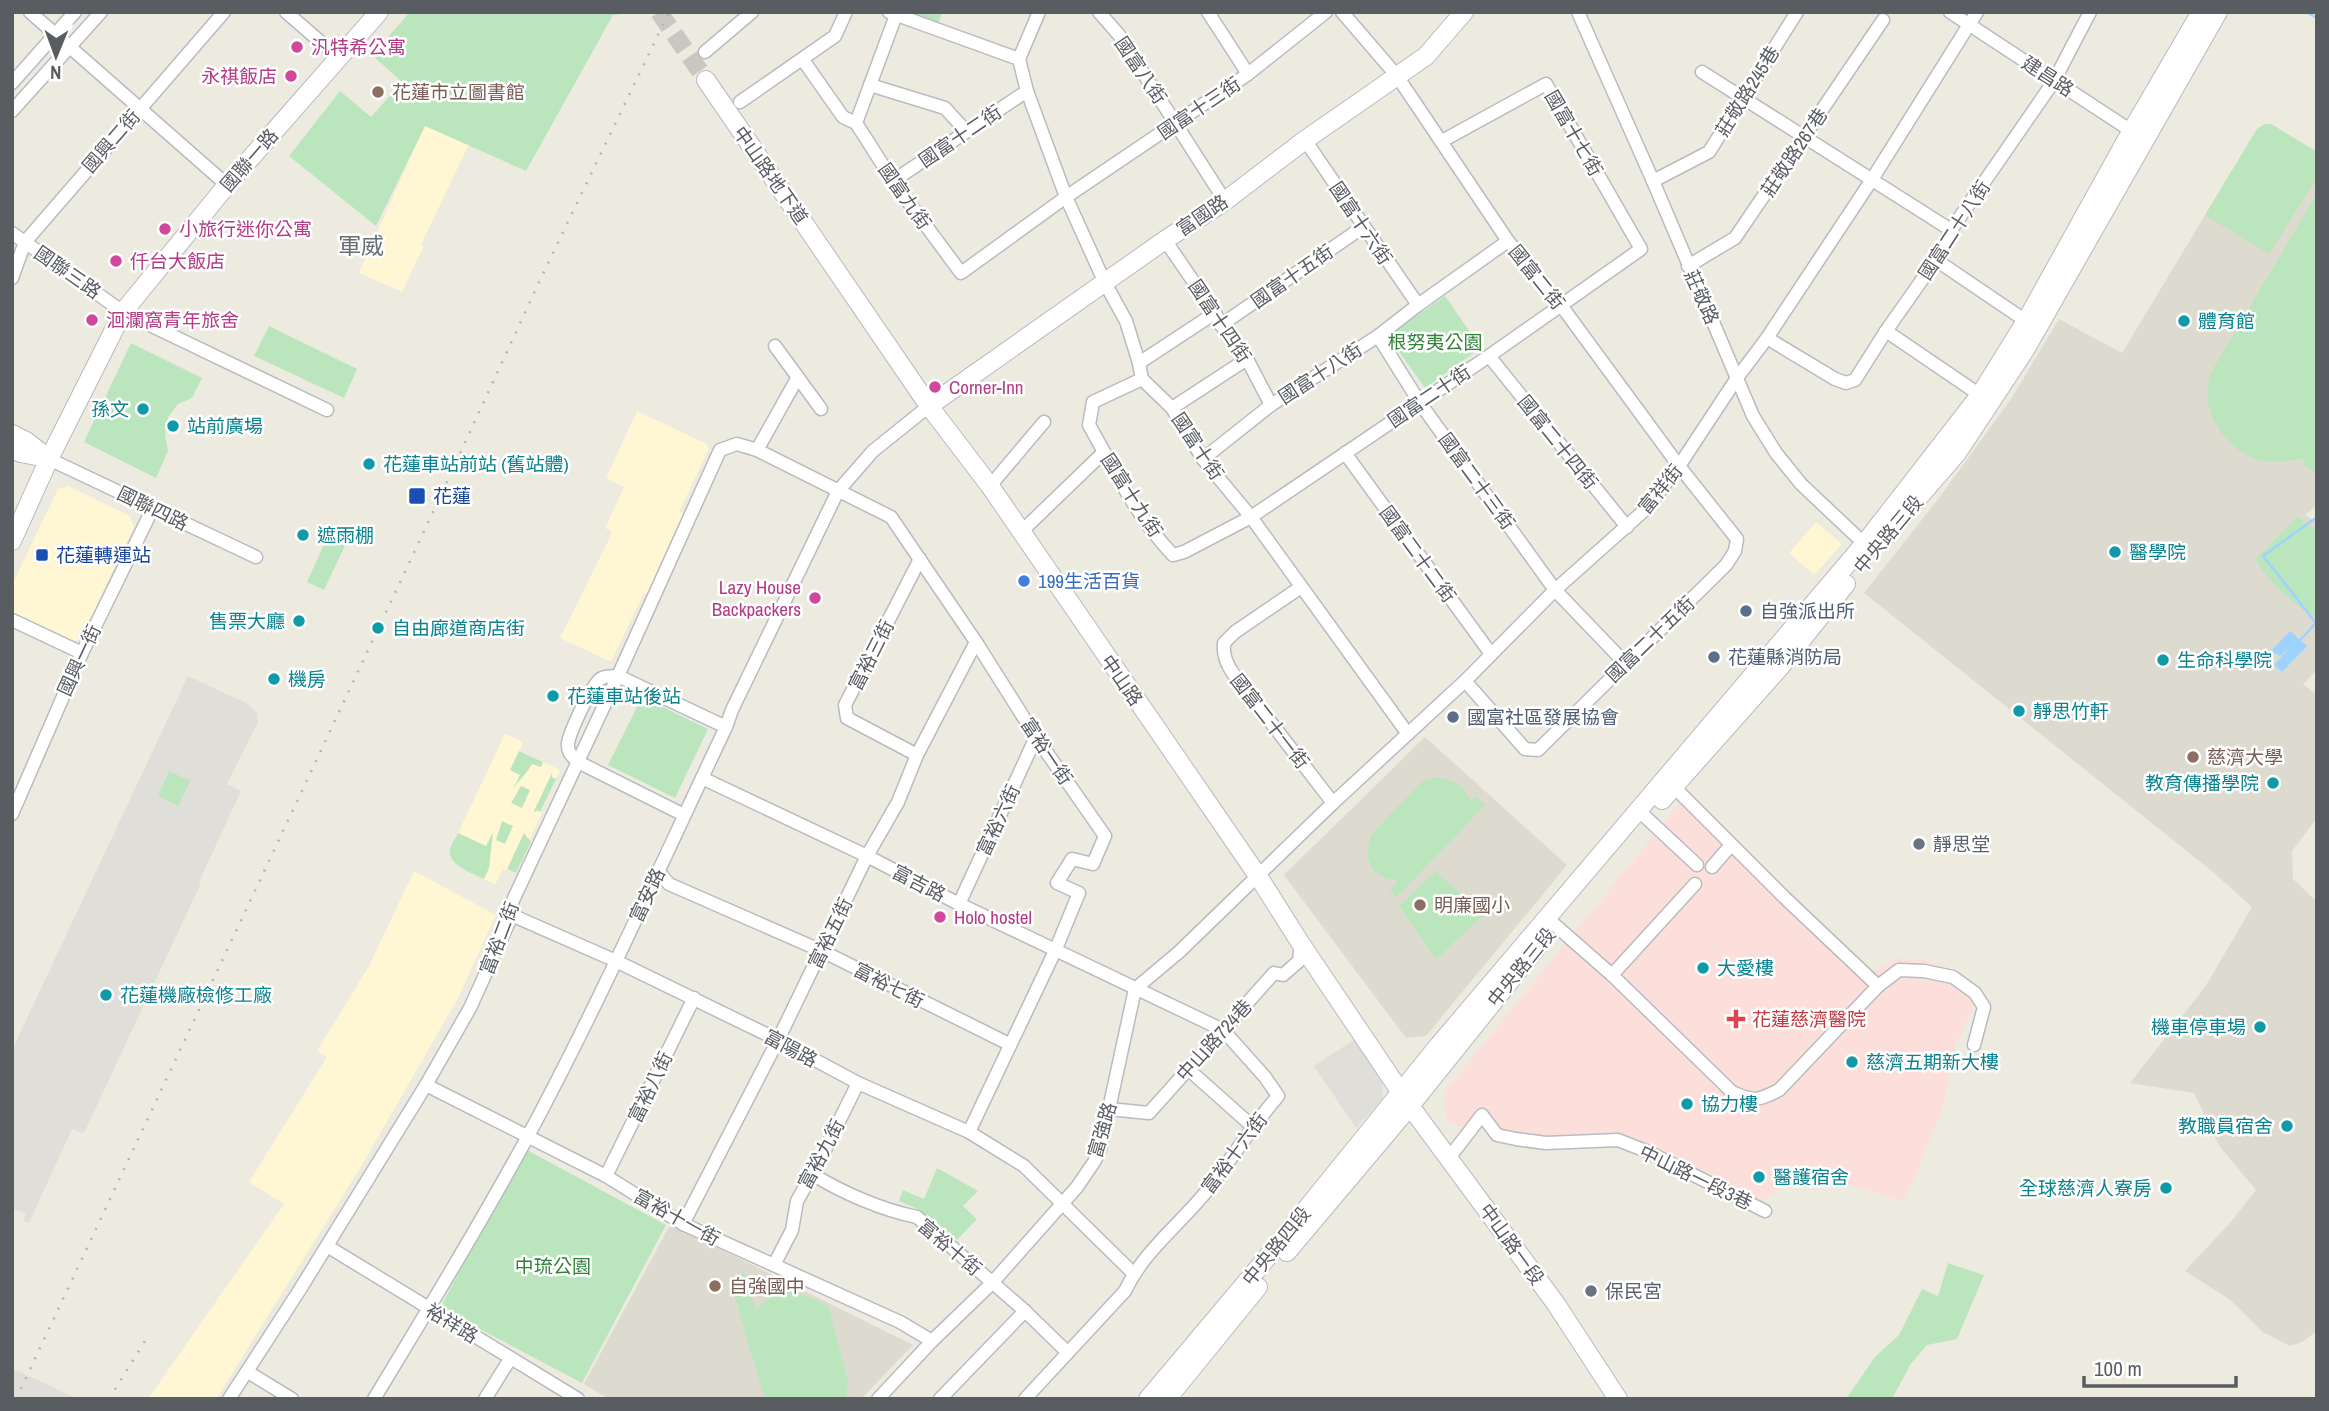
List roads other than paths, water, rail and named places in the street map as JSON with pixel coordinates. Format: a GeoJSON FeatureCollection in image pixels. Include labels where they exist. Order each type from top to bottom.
{"type":"FeatureCollection","features":[{"type":"Feature","properties":{"kind":"street"},"geometry":{"type":"LineString","coordinates":[[30,12],[227,185]]}},
{"type":"Feature","properties":{"kind":"street"},"geometry":{"type":"LineString","coordinates":[[12,83],[75,12]]}},
{"type":"Feature","properties":{"kind":"street"},"geometry":{"type":"LineString","coordinates":[[12,111],[101,12]]}},
{"type":"Feature","properties":{"kind":"street","name":"國興二街"},"geometry":{"type":"LineString","coordinates":[[12,278],[24,242],[224,12]]}},
{"type":"Feature","properties":{"kind":"street"},"geometry":{"type":"LineString","coordinates":[[286,12],[339,58]]}},
{"type":"Feature","properties":{"kind":"street","name":"國聯一路"},"geometry":{"type":"LineString","coordinates":[[12,541],[123,312],[227,185],[379,12]]}},
{"type":"Feature","properties":{"kind":"street"},"geometry":{"type":"LineString","coordinates":[[705,52],[752,12]]}},
{"type":"Feature","properties":{"kind":"street"},"geometry":{"type":"LineString","coordinates":[[740,102],[835,36],[846,12]]}},
{"type":"Feature","properties":{"kind":"street"},"geometry":{"type":"LineString","coordinates":[[1038,12],[1019,59],[1027,91],[1066,197],[1105,284],[1126,321],[1142,379]]}},
{"type":"Feature","properties":{"kind":"street","name":"國富八街"},"geometry":{"type":"LineString","coordinates":[[1099,12],[1119,36],[1225,201]]}},
{"type":"Feature","properties":{"kind":"street"},"geometry":{"type":"LineString","coordinates":[[1208,12],[1248,74]]}},
{"type":"Feature","properties":{"kind":"street","name":"國富十三街"},"geometry":{"type":"LineString","coordinates":[[957,268],[961,273],[1066,197],[1177,124],[1248,74],[1326,12]]}},
{"type":"Feature","properties":{"kind":"street","name":"國富二街"},"geometry":{"type":"LineString","coordinates":[[1342,12],[1397,76],[1508,242],[1560,304],[1679,466],[1737,539]]}},
{"type":"Feature","properties":{"kind":"street","name":"富國路"},"geometry":{"type":"LineString","coordinates":[[929,406],[1225,201],[1305,140],[1426,55],[1464,12]]}},
{"type":"Feature","properties":{"kind":"street","name":"莊敬路"},"geometry":{"type":"LineString","coordinates":[[1578,12],[1753,416],[1776,453],[1801,484],[1868,547]]}},
{"type":"Feature","properties":{"kind":"street","name":"莊敬路245巷"},"geometry":{"type":"LineString","coordinates":[[1653,181],[1709,152],[1797,12]]}},
{"type":"Feature","properties":{"kind":"street","name":"建昌路"},"geometry":{"type":"LineString","coordinates":[[1950,12],[2138,136]]}},
{"type":"Feature","properties":{"kind":"street","name":"富祥街"},"geometry":{"type":"LineString","coordinates":[[1258,876],[1465,681],[1555,590],[1647,508],[1767,338],[1977,12]]}},
{"type":"Feature","properties":{"kind":"street","name":"國富二十八街"},"geometry":{"type":"LineString","coordinates":[[1767,338],[1835,379],[1846,383],[1855,380],[1937,260],[1951,230],[2054,80],[2090,12]]}},
{"type":"Feature","properties":{"kind":"street","name":"中央路三段"},"geometry":{"type":"LineString","coordinates":[[1406,1100],[1551,921],[1868,547],[1957,453],[2025,350],[2201,12]]}},
{"type":"Feature","properties":{"kind":"street","name":"中央路三段"},"geometry":{"type":"LineString","coordinates":[[1642,813],[1674,787],[1781,667],[1980,395],[2138,136],[2218,12]]}},
{"type":"Feature","properties":{"kind":"street"},"geometry":{"type":"LineString","coordinates":[[856,122],[892,14],[1019,59]]}},
{"type":"Feature","properties":{"kind":"street","name":"莊敬路267巷"},"geometry":{"type":"LineString","coordinates":[[1688,266],[1735,238],[1883,20]]}},
{"type":"Feature","properties":{"kind":"street","name":"國富九街"},"geometry":{"type":"LineString","coordinates":[[803,60],[843,117],[856,122],[893,181],[957,268]]}},
{"type":"Feature","properties":{"kind":"street"},"geometry":{"type":"LineString","coordinates":[[1702,72],[1951,230]]}},
{"type":"Feature","properties":{"kind":"street","name":"中山路地下道"},"geometry":{"type":"LineString","coordinates":[[706,80],[837,270]]}},
{"type":"Feature","properties":{"kind":"street","name":"國富十七街"},"geometry":{"type":"LineString","coordinates":[[1442,141],[1546,84],[1641,249]]}},
{"type":"Feature","properties":{"kind":"street"},"geometry":{"type":"LineString","coordinates":[[870,85],[945,108],[965,131]]}},
{"type":"Feature","properties":{"kind":"street","name":"國富十二街"},"geometry":{"type":"LineString","coordinates":[[893,181],[1027,91]]}},
{"type":"Feature","properties":{"kind":"street","name":"國富十六街"},"geometry":{"type":"LineString","coordinates":[[1305,140],[1418,304]]}},
{"type":"Feature","properties":{"kind":"street","name":"國富十五街"},"geometry":{"type":"LineString","coordinates":[[1139,363],[1218,319],[1363,227]]}},
{"type":"Feature","properties":{"kind":"street","name":"國聯三路"},"geometry":{"type":"LineString","coordinates":[[12,233],[123,312]]}},
{"type":"Feature","properties":{"kind":"street","name":"國富十四街"},"geometry":{"type":"LineString","coordinates":[[1165,240],[1247,359],[1271,405]]}},
{"type":"Feature","properties":{"kind":"street","name":"國富十八街"},"geometry":{"type":"LineString","coordinates":[[1203,459],[1271,405],[1378,336],[1418,304],[1508,242]]}},
{"type":"Feature","properties":{"kind":"street","name":"國富二十街"},"geometry":{"type":"LineString","coordinates":[[1251,517],[1489,356],[1641,249]]}},
{"type":"Feature","properties":{"kind":"street"},"geometry":{"type":"LineString","coordinates":[[1937,260],[2026,321]]}},
{"type":"Feature","properties":{"kind":"street","name":"中山路"},"geometry":{"type":"LineString","coordinates":[[837,270],[929,406],[990,486],[1258,876],[1406,1100]]}},
{"type":"Feature","properties":{"kind":"street"},"geometry":{"type":"LineString","coordinates":[[123,312],[327,410]]}},
{"type":"Feature","properties":{"kind":"street"},"geometry":{"type":"LineString","coordinates":[[1886,331],[1980,395]]}},
{"type":"Feature","properties":{"kind":"street","name":"國富二十三街"},"geometry":{"type":"LineString","coordinates":[[1378,336],[1420,403],[1555,590],[1625,663]]}},
{"type":"Feature","properties":{"kind":"street"},"geometry":{"type":"LineString","coordinates":[[775,346],[821,409]]}},
{"type":"Feature","properties":{"kind":"street","name":"國富二十四街"},"geometry":{"type":"LineString","coordinates":[[1489,356],[1627,527]]}},
{"type":"Feature","properties":{"kind":"street"},"geometry":{"type":"LineString","coordinates":[[1172,408],[1247,359]]}},
{"type":"Feature","properties":{"kind":"street"},"geometry":{"type":"LineString","coordinates":[[757,450],[798,377]]}},
{"type":"Feature","properties":{"kind":"street","name":"國富十街"},"geometry":{"type":"LineString","coordinates":[[1142,379],[1172,408],[1203,459],[1251,517],[1408,734]]}},
{"type":"Feature","properties":{"kind":"street","name":"國富十九街"},"geometry":{"type":"LineString","coordinates":[[1142,379],[1093,402],[1088,425],[1129,496],[1164,546],[1173,555],[1184,552],[1251,517]]}},
{"type":"Feature","properties":{"kind":"street","name":"富安路"},"geometry":{"type":"LineString","coordinates":[[373,1399],[527,1138],[616,961],[732,710],[838,491],[862,461],[929,406]]}},
{"type":"Feature","properties":{"kind":"street"},"geometry":{"type":"LineString","coordinates":[[990,486],[1044,422]]}},
{"type":"Feature","properties":{"kind":"street","name":"國聯四路"},"geometry":{"type":"LineString","coordinates":[[12,434],[50,458],[256,557]]}},
{"type":"Feature","properties":{"kind":"street","name":"富裕一街"},"geometry":{"type":"LineString","coordinates":[[720,450],[737,444],[757,450],[891,516],[1036,737],[1105,836],[1093,864],[1072,859],[1057,883],[1079,893],[1055,951],[969,1132]]}},
{"type":"Feature","properties":{"kind":"street","name":"國聯四路"},"geometry":{"type":"LineString","coordinates":[[12,449],[50,458]]}},
{"type":"Feature","properties":{"kind":"street","name":"富裕二街"},"geometry":{"type":"LineString","coordinates":[[229,1399],[327,1246],[470,1008],[509,922],[507,913],[720,450]]}},
{"type":"Feature","properties":{"kind":"street"},"geometry":{"type":"LineString","coordinates":[[1020,533],[1104,452]]}},
{"type":"Feature","properties":{"kind":"street","name":"國富二十二街"},"geometry":{"type":"LineString","coordinates":[[1345,453],[1491,654]]}},
{"type":"Feature","properties":{"kind":"street","name":"國興一街"},"geometry":{"type":"LineString","coordinates":[[12,814],[17,794],[153,508]]}},
{"type":"Feature","properties":{"kind":"street","name":"國富二十五街"},"geometry":{"type":"LineString","coordinates":[[1465,681],[1525,749],[1538,750],[1726,565],[1735,551],[1737,539]]}},
{"type":"Feature","properties":{"kind":"street","name":"富裕三街"},"geometry":{"type":"LineString","coordinates":[[917,755],[847,718],[845,705],[920,559]]}},
{"type":"Feature","properties":{"kind":"street","name":"國富二十一街"},"geometry":{"type":"LineString","coordinates":[[1301,587],[1235,632],[1224,643],[1223,652],[1232,673],[1333,803]]}},
{"type":"Feature","properties":{"kind":"street"},"geometry":{"type":"LineString","coordinates":[[12,620],[82,653]]}},
{"type":"Feature","properties":{"kind":"street","name":"富裕五街"},"geometry":{"type":"LineString","coordinates":[[683,1224],[778,1040],[867,856],[898,802],[917,755],[976,642]]}},
{"type":"Feature","properties":{"kind":"street"},"geometry":{"type":"LineString","coordinates":[[684,815],[578,762],[569,753],[568,742],[581,710],[595,683],[602,677],[618,676],[726,727]]}},
{"type":"Feature","properties":{"kind":"street","name":"富裕六街"},"geometry":{"type":"LineString","coordinates":[[959,904],[1036,737]]}},
{"type":"Feature","properties":{"kind":"street","name":"富吉路"},"geometry":{"type":"LineString","coordinates":[[702,778],[867,856],[1135,989]]}},
{"type":"Feature","properties":{"kind":"street"},"geometry":{"type":"LineString","coordinates":[[1674,787],[1878,986]]}},
{"type":"Feature","properties":{"kind":"street"},"geometry":{"type":"LineString","coordinates":[[1642,813],[1697,864]]}},
{"type":"Feature","properties":{"kind":"street"},"geometry":{"type":"LineString","coordinates":[[1712,867],[1731,845]]}},
{"type":"Feature","properties":{"kind":"street","name":"富裕七街"},"geometry":{"type":"LineString","coordinates":[[658,871],[669,884],[822,951],[1009,1044]]}},
{"type":"Feature","properties":{"kind":"street"},"geometry":{"type":"LineString","coordinates":[[1135,989],[1179,952],[1258,876]]}},
{"type":"Feature","properties":{"kind":"street"},"geometry":{"type":"LineString","coordinates":[[1612,975],[1695,884]]}},
{"type":"Feature","properties":{"kind":"street","name":"富陽路"},"geometry":{"type":"LineString","coordinates":[[507,913],[616,961],[778,1040],[858,1083],[969,1132],[1024,1166],[1063,1202]]}},
{"type":"Feature","properties":{"kind":"street"},"geometry":{"type":"LineString","coordinates":[[1551,921],[1612,975],[1732,1092],[1749,1100],[1763,1098],[1779,1090],[1878,986],[1899,970],[1924,971],[1953,977],[1975,993],[1984,1007],[1974,1045]]}},
{"type":"Feature","properties":{"kind":"street","name":"中山路724巷"},"geometry":{"type":"LineString","coordinates":[[1109,1109],[1149,1113],[1274,972],[1283,975],[1299,961],[1301,944]]}},
{"type":"Feature","properties":{"kind":"street","name":"富裕十六街"},"geometry":{"type":"LineString","coordinates":[[1025,1399],[1125,1291],[1133,1273],[1209,1188],[1252,1126],[1278,1096],[1265,1077],[1223,1030],[1135,989]]}},
{"type":"Feature","properties":{"kind":"street","name":"富強路"},"geometry":{"type":"LineString","coordinates":[[878,1399],[932,1341],[992,1283],[1063,1202],[1094,1161],[1100,1150],[1135,989]]}},
{"type":"Feature","properties":{"kind":"street","name":"富裕八街"},"geometry":{"type":"LineString","coordinates":[[606,1176],[694,998]]}},
{"type":"Feature","properties":{"kind":"street"},"geometry":{"type":"LineString","coordinates":[[1188,1069],[1252,1126]]}},
{"type":"Feature","properties":{"kind":"street","name":"富裕九街"},"geometry":{"type":"LineString","coordinates":[[774,1265],[792,1230],[797,1201],[858,1083]]}},
{"type":"Feature","properties":{"kind":"street","name":"富裕十一街"},"geometry":{"type":"LineString","coordinates":[[426,1085],[606,1176],[683,1224],[900,1322],[932,1341]]}},
{"type":"Feature","properties":{"kind":"street","name":"中山路一段"},"geometry":{"type":"LineString","coordinates":[[1406,1100],[1556,1304],[1618,1399]]}},
{"type":"Feature","properties":{"kind":"street","name":"中央路四段"},"geometry":{"type":"LineString","coordinates":[[1148,1399],[1406,1100]]}},
{"type":"Feature","properties":{"kind":"street","name":"中央路四段"},"geometry":{"type":"LineString","coordinates":[[1167,1399],[1406,1100]]}},
{"type":"Feature","properties":{"kind":"street","name":"中山路一段3巷"},"geometry":{"type":"LineString","coordinates":[[1448,1158],[1482,1115],[1497,1135],[1516,1139],[1546,1143],[1618,1140],[1646,1150],[1765,1211]]}},
{"type":"Feature","properties":{"kind":"street","name":"富裕十街"},"geometry":{"type":"LineString","coordinates":[[813,1174],[838,1190],[917,1217],[1025,1311],[1067,1352]]}},
{"type":"Feature","properties":{"kind":"street"},"geometry":{"type":"LineString","coordinates":[[1063,1202],[1133,1273]]}},
{"type":"Feature","properties":{"kind":"street","name":"裕祥路"},"geometry":{"type":"LineString","coordinates":[[327,1246],[578,1399]]}},
{"type":"Feature","properties":{"kind":"street"},"geometry":{"type":"LineString","coordinates":[[940,1399],[1025,1311]]}},
{"type":"Feature","properties":{"kind":"street"},"geometry":{"type":"LineString","coordinates":[[485,1399],[510,1359]]}},
{"type":"Feature","properties":{"kind":"street"},"geometry":{"type":"LineString","coordinates":[[248,1372],[292,1399]]}},
{"type":"Feature","properties":{"kind":"water"},"geometry":{"type":"Polygon","coordinates":[[[2290,631],[2307,646],[2282,672],[2274,665],[2290,647],[2280,656],[2269,653],[2290,631]]]}},
{"type":"Feature","properties":{"kind":"waterway"},"geometry":{"type":"LineString","coordinates":[[2306,12],[2317,18]]}},
{"type":"Feature","properties":{"kind":"waterway"},"geometry":{"type":"LineString","coordinates":[[2300,640],[2316,623],[2263,556],[2317,517]]}},
{"type":"Feature","properties":{"kind":"tunnel"},"geometry":{"type":"LineString","coordinates":[[659,12],[706,80]]}},
{"type":"Feature","properties":{"kind":"railway"},"geometry":{"type":"LineString","coordinates":[[16,1399],[540,280],[669,12]]}},
{"type":"Feature","properties":{"kind":"railway"},"geometry":{"type":"LineString","coordinates":[[109,1399],[145,1341]]}},
{"type":"Feature","properties":{"kind":"place","name":"汎特希公寓"},"geometry":{"type":"Point","coordinates":[297,47]}},
{"type":"Feature","properties":{"kind":"place","name":"永祺飯店"},"geometry":{"type":"Point","coordinates":[291,76]}},
{"type":"Feature","properties":{"kind":"place","name":"花蓮市立圖書館"},"geometry":{"type":"Point","coordinates":[378,92]}},
{"type":"Feature","properties":{"kind":"place","name":"小旅行迷你公寓"},"geometry":{"type":"Point","coordinates":[165,229]}},
{"type":"Feature","properties":{"kind":"place","name":"仟台大飯店"},"geometry":{"type":"Point","coordinates":[116,261]}},
{"type":"Feature","properties":{"kind":"place","name":"洄瀾窩青年旅舍"},"geometry":{"type":"Point","coordinates":[92,320]}},
{"type":"Feature","properties":{"kind":"place","name":"體育館"},"geometry":{"type":"Point","coordinates":[2184,321]}},
{"type":"Feature","properties":{"kind":"place","name":"Corner-Inn"},"geometry":{"type":"Point","coordinates":[935,387]}},
{"type":"Feature","properties":{"kind":"place","name":"孫文"},"geometry":{"type":"Point","coordinates":[143,409]}},
{"type":"Feature","properties":{"kind":"place","name":"站前廣場"},"geometry":{"type":"Point","coordinates":[173,426]}},
{"type":"Feature","properties":{"kind":"place","name":"花蓮車站前站 (舊站體)"},"geometry":{"type":"Point","coordinates":[369,464]}},
{"type":"Feature","properties":{"kind":"place","name":"花蓮"},"geometry":{"type":"Point","coordinates":[417,496]}},
{"type":"Feature","properties":{"kind":"place","name":"遮雨棚"},"geometry":{"type":"Point","coordinates":[303,535]}},
{"type":"Feature","properties":{"kind":"place","name":"醫學院"},"geometry":{"type":"Point","coordinates":[2115,552]}},
{"type":"Feature","properties":{"kind":"place","name":"花蓮轉運站"},"geometry":{"type":"Point","coordinates":[42,555]}},
{"type":"Feature","properties":{"kind":"place","name":"199生活百貨"},"geometry":{"type":"Point","coordinates":[1024,581]}},
{"type":"Feature","properties":{"kind":"place","name":"Lazy House Backpackers"},"geometry":{"type":"Point","coordinates":[815,598]}},
{"type":"Feature","properties":{"kind":"place","name":"自強派出所"},"geometry":{"type":"Point","coordinates":[1746,611]}},
{"type":"Feature","properties":{"kind":"place","name":"售票大廳"},"geometry":{"type":"Point","coordinates":[299,621]}},
{"type":"Feature","properties":{"kind":"place","name":"自由廊道商店街"},"geometry":{"type":"Point","coordinates":[378,628]}},
{"type":"Feature","properties":{"kind":"place","name":"花蓮縣消防局"},"geometry":{"type":"Point","coordinates":[1714,657]}},
{"type":"Feature","properties":{"kind":"place","name":"生命科學院"},"geometry":{"type":"Point","coordinates":[2163,660]}},
{"type":"Feature","properties":{"kind":"place","name":"機房"},"geometry":{"type":"Point","coordinates":[274,679]}},
{"type":"Feature","properties":{"kind":"place","name":"花蓮車站後站"},"geometry":{"type":"Point","coordinates":[553,696]}},
{"type":"Feature","properties":{"kind":"place","name":"靜思竹軒"},"geometry":{"type":"Point","coordinates":[2019,711]}},
{"type":"Feature","properties":{"kind":"place","name":"國富社區發展協會"},"geometry":{"type":"Point","coordinates":[1453,717]}},
{"type":"Feature","properties":{"kind":"place","name":"慈濟大學"},"geometry":{"type":"Point","coordinates":[2193,757]}},
{"type":"Feature","properties":{"kind":"place","name":"教育傳播學院"},"geometry":{"type":"Point","coordinates":[2273,783]}},
{"type":"Feature","properties":{"kind":"place","name":"靜思堂"},"geometry":{"type":"Point","coordinates":[1919,844]}},
{"type":"Feature","properties":{"kind":"place","name":"明廉國小"},"geometry":{"type":"Point","coordinates":[1420,905]}},
{"type":"Feature","properties":{"kind":"place","name":"Holo hostel"},"geometry":{"type":"Point","coordinates":[940,917]}},
{"type":"Feature","properties":{"kind":"place","name":"大愛樓"},"geometry":{"type":"Point","coordinates":[1703,968]}},
{"type":"Feature","properties":{"kind":"place","name":"花蓮機廠檢修工廠"},"geometry":{"type":"Point","coordinates":[106,995]}},
{"type":"Feature","properties":{"kind":"place","name":"花蓮慈濟醫院"},"geometry":{"type":"Point","coordinates":[1736,1019]}},
{"type":"Feature","properties":{"kind":"place","name":"機車停車場"},"geometry":{"type":"Point","coordinates":[2260,1027]}},
{"type":"Feature","properties":{"kind":"place","name":"慈濟五期新大樓"},"geometry":{"type":"Point","coordinates":[1852,1062]}},
{"type":"Feature","properties":{"kind":"place","name":"協力樓"},"geometry":{"type":"Point","coordinates":[1687,1104]}},
{"type":"Feature","properties":{"kind":"place","name":"教職員宿舍"},"geometry":{"type":"Point","coordinates":[2287,1126]}},
{"type":"Feature","properties":{"kind":"place","name":"醫護宿舍"},"geometry":{"type":"Point","coordinates":[1759,1177]}},
{"type":"Feature","properties":{"kind":"place","name":"全球慈濟人寮房"},"geometry":{"type":"Point","coordinates":[2166,1188]}},
{"type":"Feature","properties":{"kind":"place","name":"自強國中"},"geometry":{"type":"Point","coordinates":[715,1286]}},
{"type":"Feature","properties":{"kind":"place","name":"保民宮"},"geometry":{"type":"Point","coordinates":[1591,1291]}},
{"type":"Feature","properties":{"kind":"district","name":"軍威"},"geometry":{"type":"Point","coordinates":[361,246]}},
{"type":"Feature","properties":{"kind":"park label","name":"根努夷公園"},"geometry":{"type":"Point","coordinates":[1435,342]}},
{"type":"Feature","properties":{"kind":"park label","name":"中琉公園"},"geometry":{"type":"Point","coordinates":[553,1266]}}]}
